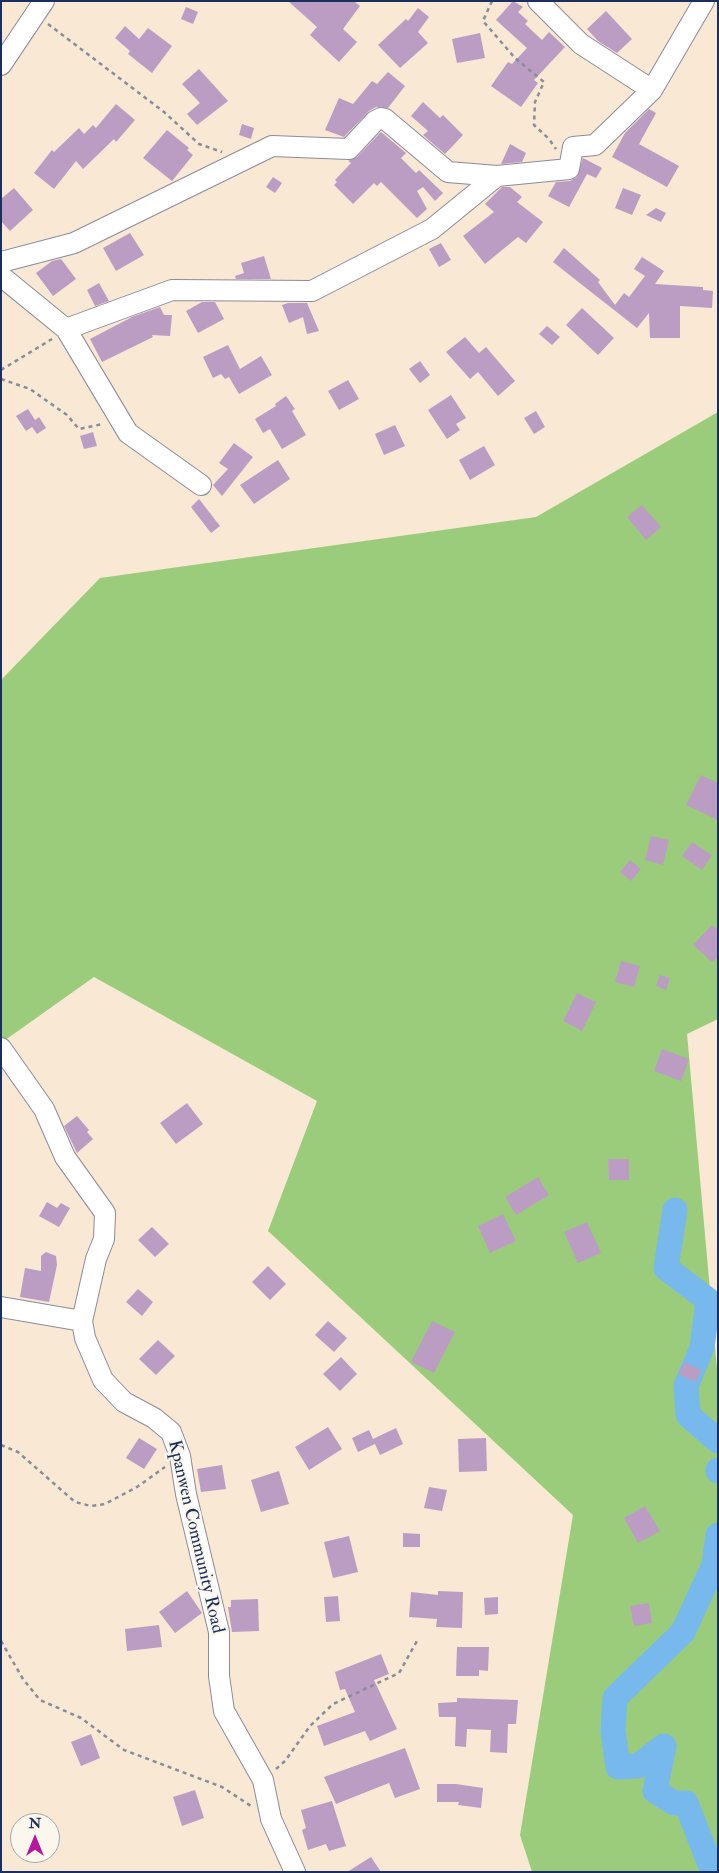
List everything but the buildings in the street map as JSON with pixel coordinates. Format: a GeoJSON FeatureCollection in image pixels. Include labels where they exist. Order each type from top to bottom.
{"type":"FeatureCollection","features":[{"type":"Feature","properties":{"kind":"street"},"geometry":{"type":"LineString","coordinates":[[538,1],[581,44],[652,90]]}},
{"type":"Feature","properties":{"kind":"street"},"geometry":{"type":"LineString","coordinates":[[1,262],[74,243],[241,163],[272,146],[280,144],[349,149],[375,121],[381,118],[385,119],[448,172],[497,176],[569,169],[573,147],[595,145],[652,90],[704,1]]}},
{"type":"Feature","properties":{"kind":"street"},"geometry":{"type":"LineString","coordinates":[[1,64],[40,8]]}},
{"type":"Feature","properties":{"kind":"street"},"geometry":{"type":"LineString","coordinates":[[66,329],[172,290],[312,291],[432,229],[497,176]]}},
{"type":"Feature","properties":{"kind":"street"},"geometry":{"type":"LineString","coordinates":[[1,276],[66,329],[128,433],[201,485]]}},
{"type":"Feature","properties":{"kind":"street","name":"Kpanwen Community Road"},"geometry":{"type":"LineString","coordinates":[[1,1048],[44,1109],[66,1157],[105,1213],[104,1239],[96,1259],[82,1322],[85,1338],[103,1380],[124,1402],[154,1418],[171,1432],[180,1456],[186,1494],[219,1632],[219,1676],[224,1711],[263,1780],[271,1819],[296,1872]]}},
{"type":"Feature","properties":{"kind":"street"},"geometry":{"type":"LineString","coordinates":[[1,1308],[82,1322]]}},
{"type":"Feature","properties":{"kind":"path"},"geometry":{"type":"LineString","coordinates":[[492,1],[483,21],[515,58],[544,82],[536,102],[534,125],[549,139],[569,169]]}},
{"type":"Feature","properties":{"kind":"path"},"geometry":{"type":"LineString","coordinates":[[40,8],[157,106],[199,144],[236,158],[241,163]]}},
{"type":"Feature","properties":{"kind":"path"},"geometry":{"type":"LineString","coordinates":[[1,370],[23,358],[66,329]]}},
{"type":"Feature","properties":{"kind":"path"},"geometry":{"type":"LineString","coordinates":[[1,379],[30,389],[67,415],[79,429],[119,420]]}},
{"type":"Feature","properties":{"kind":"path"},"geometry":{"type":"LineString","coordinates":[[1,1444],[18,1452],[76,1502],[91,1506],[105,1504],[137,1487],[180,1456]]}},
{"type":"Feature","properties":{"kind":"path"},"geometry":{"type":"LineString","coordinates":[[1,1641],[23,1679],[40,1700],[81,1718],[124,1750],[222,1787],[271,1819]]}},
{"type":"Feature","properties":{"kind":"path"},"geometry":{"type":"LineString","coordinates":[[263,1780],[284,1761],[310,1726],[333,1704],[399,1673],[417,1641]]}},
{"type":"Feature","properties":{"kind":"green space"},"geometry":{"type":"Polygon","coordinates":[[[718,412],[718,1019],[687,1034],[718,1380],[718,1872],[532,1872],[520,1835],[573,1515],[268,1231],[317,1101],[94,977],[1,1043],[1,680],[100,578],[536,517],[718,412]]]}},
{"type":"Feature","properties":{"kind":"waterway"},"geometry":{"type":"LineString","coordinates":[[675,1210],[666,1268],[708,1300],[702,1348],[686,1386],[688,1415],[718,1441]]}},
{"type":"Feature","properties":{"kind":"waterway"},"geometry":{"type":"LineString","coordinates":[[713,1872],[686,1803],[674,1803],[655,1791],[664,1746],[638,1766],[618,1767],[613,1731],[615,1698],[683,1632],[714,1565],[718,1535]]}}]}
